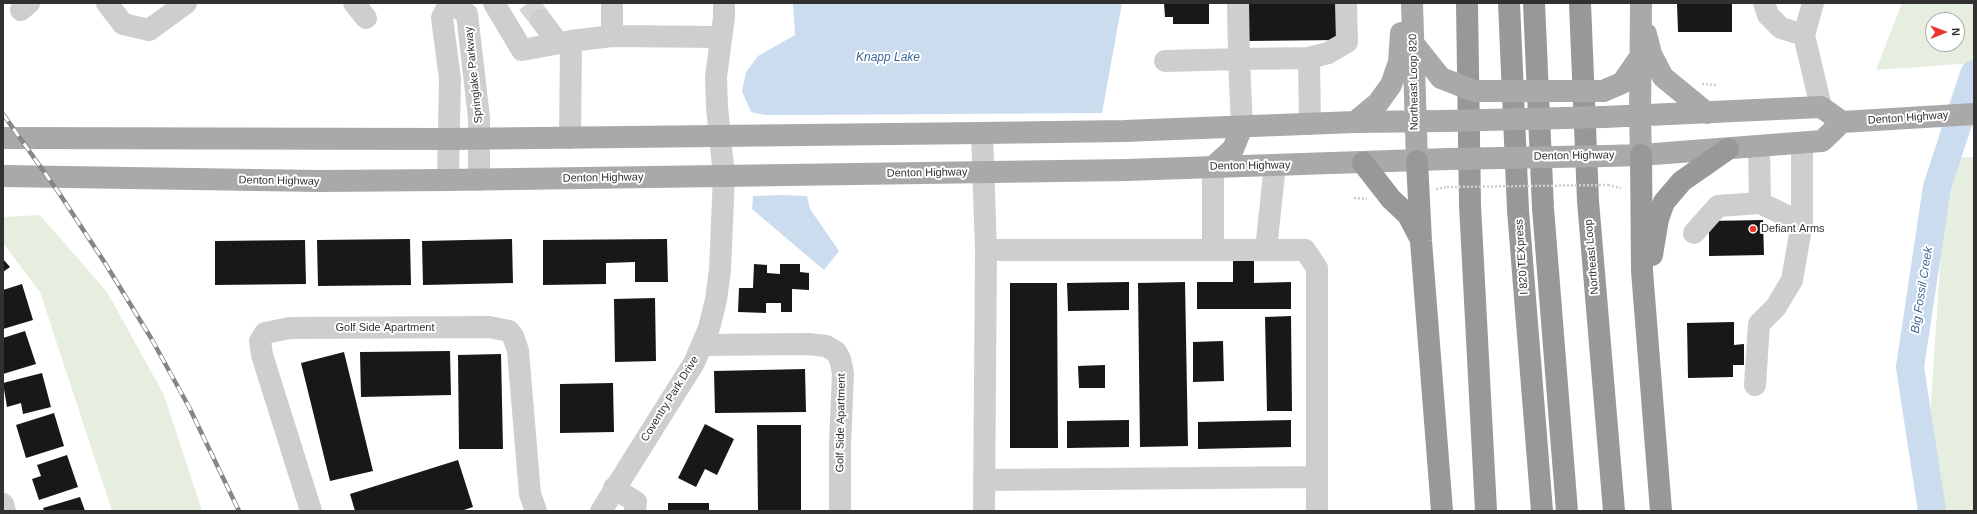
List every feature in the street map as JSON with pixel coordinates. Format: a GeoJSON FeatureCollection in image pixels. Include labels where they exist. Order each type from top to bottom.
{"type":"FeatureCollection","features":[{"type":"Feature","properties":{"kind":"highway"},"geometry":{"type":"LineString","coordinates":[[1467,3],[1471,213],[1486,511]]}},
{"type":"Feature","properties":{"kind":"highway","name":"I 820 TEXpress"},"geometry":{"type":"LineString","coordinates":[[1508,3],[1518,210],[1542,511]]}},
{"type":"Feature","properties":{"kind":"highway"},"geometry":{"type":"LineString","coordinates":[[1534,3],[1543,208],[1567,511]]}},
{"type":"Feature","properties":{"kind":"highway","name":"Northeast Loop"},"geometry":{"type":"LineString","coordinates":[[1580,3],[1588,201],[1614,511]]}},
{"type":"Feature","properties":{"kind":"highway"},"geometry":{"type":"LineString","coordinates":[[1642,271],[1651,260],[1658,219],[1664,202],[1682,181],[1728,149]]}},
{"type":"Feature","properties":{"kind":"highway"},"geometry":{"type":"LineString","coordinates":[[1641,155],[1642,271],[1661,504]]}},
{"type":"Feature","properties":{"kind":"highway"},"geometry":{"type":"LineString","coordinates":[[1417,161],[1421,240],[1442,511]]}},
{"type":"Feature","properties":{"kind":"highway"},"geometry":{"type":"LineString","coordinates":[[1364,163],[1382,184],[1391,199],[1408,215],[1421,240]]}},
{"type":"Feature","properties":{"kind":"highway"},"geometry":{"type":"LineString","coordinates":[[1439,459],[1450,495],[1452,511]]}},
{"type":"Feature","properties":{"kind":"main road"},"geometry":{"type":"LineString","coordinates":[[1355,122],[1378,103],[1391,85],[1399,62],[1401,37],[1400,9],[1404,3]]}},
{"type":"Feature","properties":{"kind":"main road","name":"Northeast Loop 820"},"geometry":{"type":"LineString","coordinates":[[1412,3],[1417,161]]}},
{"type":"Feature","properties":{"kind":"main road"},"geometry":{"type":"LineString","coordinates":[[1641,8],[1641,155]]}},
{"type":"Feature","properties":{"kind":"main road"},"geometry":{"type":"LineString","coordinates":[[1641,8],[1651,54],[1662,77],[1707,113]]}},
{"type":"Feature","properties":{"kind":"main road"},"geometry":{"type":"LineString","coordinates":[[1413,43],[1441,78],[1474,91],[1603,91],[1622,83],[1640,57]]}},
{"type":"Feature","properties":{"kind":"main road"},"geometry":{"type":"LineString","coordinates":[[3,138],[479,139],[1124,131],[1355,122],[1415,122],[1640,116],[1821,107],[1851,122]]}},
{"type":"Feature","properties":{"kind":"main road","name":"Denton Highway"},"geometry":{"type":"LineString","coordinates":[[3,176],[319,181],[479,180],[984,172],[1641,155],[1822,141],[1851,122],[1974,114]]}},
{"type":"Feature","properties":{"kind":"main road"},"geometry":{"type":"LineString","coordinates":[[1213,167],[1233,150],[1242,127]]}},
{"type":"Feature","properties":{"kind":"street"},"geometry":{"type":"LineString","coordinates":[[107,3],[123,24],[149,30],[186,3]]}},
{"type":"Feature","properties":{"kind":"street","name":"Springlake Parkway"},"geometry":{"type":"LineString","coordinates":[[448,180],[450,79],[442,18],[450,3],[467,14],[480,118],[479,180]]}},
{"type":"Feature","properties":{"kind":"street"},"geometry":{"type":"LineString","coordinates":[[494,3],[522,50],[564,42],[612,36],[720,37]]}},
{"type":"Feature","properties":{"kind":"street"},"geometry":{"type":"LineString","coordinates":[[612,3],[612,36]]}},
{"type":"Feature","properties":{"kind":"street","name":"Coventry Park Drive"},"geometry":{"type":"LineString","coordinates":[[601,511],[614,488],[694,363],[709,328],[716,300],[720,270],[724,176],[717,106],[716,77],[720,37],[724,16],[724,3]]}},
{"type":"Feature","properties":{"kind":"street"},"geometry":{"type":"LineString","coordinates":[[1238,3],[1242,127]]}},
{"type":"Feature","properties":{"kind":"street"},"geometry":{"type":"LineString","coordinates":[[1165,61],[1309,58],[1328,54],[1347,42],[1346,3]]}},
{"type":"Feature","properties":{"kind":"street"},"geometry":{"type":"LineString","coordinates":[[1764,3],[1768,15],[1781,28],[1804,35]]}},
{"type":"Feature","properties":{"kind":"street"},"geometry":{"type":"LineString","coordinates":[[1813,3],[1804,35],[1821,107]]}},
{"type":"Feature","properties":{"kind":"street"},"geometry":{"type":"LineString","coordinates":[[541,20],[564,42],[570,138]]}},
{"type":"Feature","properties":{"kind":"street"},"geometry":{"type":"LineString","coordinates":[[1309,58],[1310,124]]}},
{"type":"Feature","properties":{"kind":"street"},"geometry":{"type":"LineString","coordinates":[[982,133],[986,250],[984,511]]}},
{"type":"Feature","properties":{"kind":"street"},"geometry":{"type":"LineString","coordinates":[[1755,385],[1759,324],[1776,307],[1792,280],[1802,223],[1802,143]]}},
{"type":"Feature","properties":{"kind":"street"},"geometry":{"type":"LineString","coordinates":[[1759,146],[1760,203]]}},
{"type":"Feature","properties":{"kind":"street"},"geometry":{"type":"LineString","coordinates":[[1266,249],[1275,165]]}},
{"type":"Feature","properties":{"kind":"street"},"geometry":{"type":"LineString","coordinates":[[1213,167],[1213,250]]}},
{"type":"Feature","properties":{"kind":"street"},"geometry":{"type":"LineString","coordinates":[[1694,233],[1718,206],[1760,203],[1802,223]]}},
{"type":"Feature","properties":{"kind":"street"},"geometry":{"type":"LineString","coordinates":[[986,250],[1304,250],[1317,268],[1316,511]]}},
{"type":"Feature","properties":{"kind":"street","name":"Golf Side Apartment"},"geometry":{"type":"LineString","coordinates":[[311,511],[262,355],[260,341],[265,333],[290,328],[489,327],[509,331],[513,336],[518,351],[530,494],[536,511]]}},
{"type":"Feature","properties":{"kind":"street","name":"Golf Side Apartment"},"geometry":{"type":"LineString","coordinates":[[702,345],[810,344],[826,346],[836,352],[840,359],[843,373],[840,445],[840,511]]}},
{"type":"Feature","properties":{"kind":"street"},"geometry":{"type":"LineString","coordinates":[[984,480],[1316,477]]}},
{"type":"Feature","properties":{"kind":"street"},"geometry":{"type":"LineString","coordinates":[[614,488],[636,502],[635,511]]}},
{"type":"Feature","properties":{"kind":"street"},"geometry":{"type":"LineString","coordinates":[[3,504],[5,511]]}},
{"type":"Feature","properties":{"kind":"path"},"geometry":{"type":"LineString","coordinates":[[1447,187],[1608,185],[1621,188]]}},
{"type":"Feature","properties":{"kind":"green space"},"geometry":{"type":"Polygon","coordinates":[[[1902,3],[1974,3],[1974,63],[1876,70],[1902,3]]]}},
{"type":"Feature","properties":{"kind":"green space"},"geometry":{"type":"Polygon","coordinates":[[[1974,157],[1974,511],[1924,511],[1947,158],[1974,157]]]}},
{"type":"Feature","properties":{"kind":"green space"},"geometry":{"type":"Polygon","coordinates":[[[40,215],[107,292],[164,395],[202,511],[112,511],[40,292],[3,243],[3,217],[40,215]]]}},
{"type":"Feature","properties":{"kind":"water","name":"Knapp Lake"},"geometry":{"type":"Polygon","coordinates":[[[793,3],[1122,3],[1102,113],[765,115],[751,112],[742,91],[746,72],[758,56],[795,35],[793,3]]]}},
{"type":"Feature","properties":{"kind":"water"},"geometry":{"type":"Polygon","coordinates":[[[753,196],[807,196],[810,209],[839,251],[824,270],[752,209],[753,196]]]}},
{"type":"Feature","properties":{"kind":"building"},"geometry":{"type":"Polygon","coordinates":[[[1164,3],[1209,3],[1209,24],[1173,24],[1173,17],[1165,17],[1164,3]]]}},
{"type":"Feature","properties":{"kind":"building"},"geometry":{"type":"Polygon","coordinates":[[[1245,3],[1337,3],[1338,40],[1246,41],[1245,3]]]}},
{"type":"Feature","properties":{"kind":"building"},"geometry":{"type":"Polygon","coordinates":[[[1677,3],[1732,3],[1732,32],[1678,32],[1677,3]]]}},
{"type":"Feature","properties":{"kind":"building"},"geometry":{"type":"Polygon","coordinates":[[[1763,220],[1764,255],[1709,256],[1709,221],[1763,220]]]}},
{"type":"Feature","properties":{"kind":"building"},"geometry":{"type":"Polygon","coordinates":[[[410,239],[411,285],[318,286],[317,240],[410,239]]]}},
{"type":"Feature","properties":{"kind":"building"},"geometry":{"type":"Polygon","coordinates":[[[512,239],[513,283],[423,285],[422,241],[512,239]]]}},
{"type":"Feature","properties":{"kind":"building"},"geometry":{"type":"Polygon","coordinates":[[[667,239],[668,282],[635,282],[635,262],[606,263],[606,284],[543,285],[543,240],[667,239]]]}},
{"type":"Feature","properties":{"kind":"building"},"geometry":{"type":"Polygon","coordinates":[[[305,240],[306,284],[215,285],[215,241],[305,240]]]}},
{"type":"Feature","properties":{"kind":"building"},"geometry":{"type":"Polygon","coordinates":[[[1233,255],[1254,255],[1254,283],[1291,282],[1291,309],[1197,309],[1197,282],[1233,282],[1233,255]]]}},
{"type":"Feature","properties":{"kind":"building"},"geometry":{"type":"Polygon","coordinates":[[[3,259],[10,267],[3,272],[3,259]]]}},
{"type":"Feature","properties":{"kind":"building"},"geometry":{"type":"Polygon","coordinates":[[[754,264],[767,265],[767,273],[780,274],[780,264],[800,264],[800,272],[809,273],[809,290],[792,289],[792,312],[781,312],[781,303],[766,303],[766,313],[738,312],[739,288],[753,288],[754,264]]]}},
{"type":"Feature","properties":{"kind":"building"},"geometry":{"type":"Polygon","coordinates":[[[1129,282],[1129,310],[1068,311],[1067,283],[1129,282]]]}},
{"type":"Feature","properties":{"kind":"building"},"geometry":{"type":"Polygon","coordinates":[[[1185,282],[1188,446],[1140,447],[1138,283],[1185,282]]]}},
{"type":"Feature","properties":{"kind":"building"},"geometry":{"type":"Polygon","coordinates":[[[1010,283],[1057,283],[1058,448],[1010,448],[1010,283]]]}},
{"type":"Feature","properties":{"kind":"building"},"geometry":{"type":"Polygon","coordinates":[[[22,284],[33,320],[3,329],[3,290],[22,284]]]}},
{"type":"Feature","properties":{"kind":"building"},"geometry":{"type":"Polygon","coordinates":[[[655,298],[656,361],[615,362],[614,299],[655,298]]]}},
{"type":"Feature","properties":{"kind":"building"},"geometry":{"type":"Polygon","coordinates":[[[1291,316],[1292,411],[1267,411],[1265,317],[1291,316]]]}},
{"type":"Feature","properties":{"kind":"building"},"geometry":{"type":"Polygon","coordinates":[[[1734,322],[1734,345],[1744,344],[1744,365],[1733,365],[1733,377],[1688,378],[1687,323],[1734,322]]]}},
{"type":"Feature","properties":{"kind":"building"},"geometry":{"type":"Polygon","coordinates":[[[25,331],[36,364],[3,374],[3,338],[25,331]]]}},
{"type":"Feature","properties":{"kind":"building"},"geometry":{"type":"Polygon","coordinates":[[[1223,341],[1224,381],[1193,382],[1193,342],[1223,341]]]}},
{"type":"Feature","properties":{"kind":"building"},"geometry":{"type":"Polygon","coordinates":[[[450,351],[451,395],[361,397],[360,352],[450,351]]]}},
{"type":"Feature","properties":{"kind":"building"},"geometry":{"type":"Polygon","coordinates":[[[344,352],[373,471],[330,481],[301,363],[344,352]]]}},
{"type":"Feature","properties":{"kind":"building"},"geometry":{"type":"Polygon","coordinates":[[[501,354],[503,449],[459,449],[458,355],[501,354]]]}},
{"type":"Feature","properties":{"kind":"building"},"geometry":{"type":"Polygon","coordinates":[[[1105,365],[1105,388],[1079,388],[1078,366],[1105,365]]]}},
{"type":"Feature","properties":{"kind":"building"},"geometry":{"type":"Polygon","coordinates":[[[805,369],[806,412],[715,413],[714,371],[805,369]]]}},
{"type":"Feature","properties":{"kind":"building"},"geometry":{"type":"Polygon","coordinates":[[[42,373],[51,407],[23,414],[21,403],[7,407],[3,383],[42,373]]]}},
{"type":"Feature","properties":{"kind":"building"},"geometry":{"type":"Polygon","coordinates":[[[613,383],[614,432],[560,433],[560,384],[613,383]]]}},
{"type":"Feature","properties":{"kind":"building"},"geometry":{"type":"Polygon","coordinates":[[[54,413],[64,446],[26,458],[16,425],[54,413]]]}},
{"type":"Feature","properties":{"kind":"building"},"geometry":{"type":"Polygon","coordinates":[[[1129,420],[1129,447],[1067,448],[1067,421],[1129,420]]]}},
{"type":"Feature","properties":{"kind":"building"},"geometry":{"type":"Polygon","coordinates":[[[1291,420],[1291,447],[1198,449],[1198,422],[1291,420]]]}},
{"type":"Feature","properties":{"kind":"building"},"geometry":{"type":"Polygon","coordinates":[[[705,424],[734,439],[717,475],[705,469],[696,487],[678,478],[705,424]]]}},
{"type":"Feature","properties":{"kind":"building"},"geometry":{"type":"Polygon","coordinates":[[[757,425],[801,425],[801,511],[758,511],[757,425]]]}},
{"type":"Feature","properties":{"kind":"building"},"geometry":{"type":"Polygon","coordinates":[[[67,455],[78,487],[39,500],[32,479],[41,476],[37,465],[67,455]]]}},
{"type":"Feature","properties":{"kind":"building"},"geometry":{"type":"Polygon","coordinates":[[[458,460],[473,507],[461,511],[355,511],[350,494],[458,460]]]}},
{"type":"Feature","properties":{"kind":"building"},"geometry":{"type":"Polygon","coordinates":[[[80,497],[85,511],[44,511],[43,508],[80,497]]]}},
{"type":"Feature","properties":{"kind":"building"},"geometry":{"type":"Polygon","coordinates":[[[668,503],[709,503],[709,511],[668,511],[668,503]]]}},
{"type":"Feature","properties":{"kind":"waterway","name":"Big Fossil Creek"},"geometry":{"type":"LineString","coordinates":[[1932,511],[1910,367],[1937,187],[1974,74]]}},
{"type":"Feature","properties":{"kind":"tunnel"},"geometry":{"type":"LineString","coordinates":[[528,3],[541,20]]}},
{"type":"Feature","properties":{"kind":"railway"},"geometry":{"type":"LineString","coordinates":[[3,114],[59,193],[105,263],[151,338],[189,407],[239,511]]}},
{"type":"Feature","properties":{"kind":"place","name":"Defiant Arms"},"geometry":{"type":"Point","coordinates":[1753,229]}}]}
